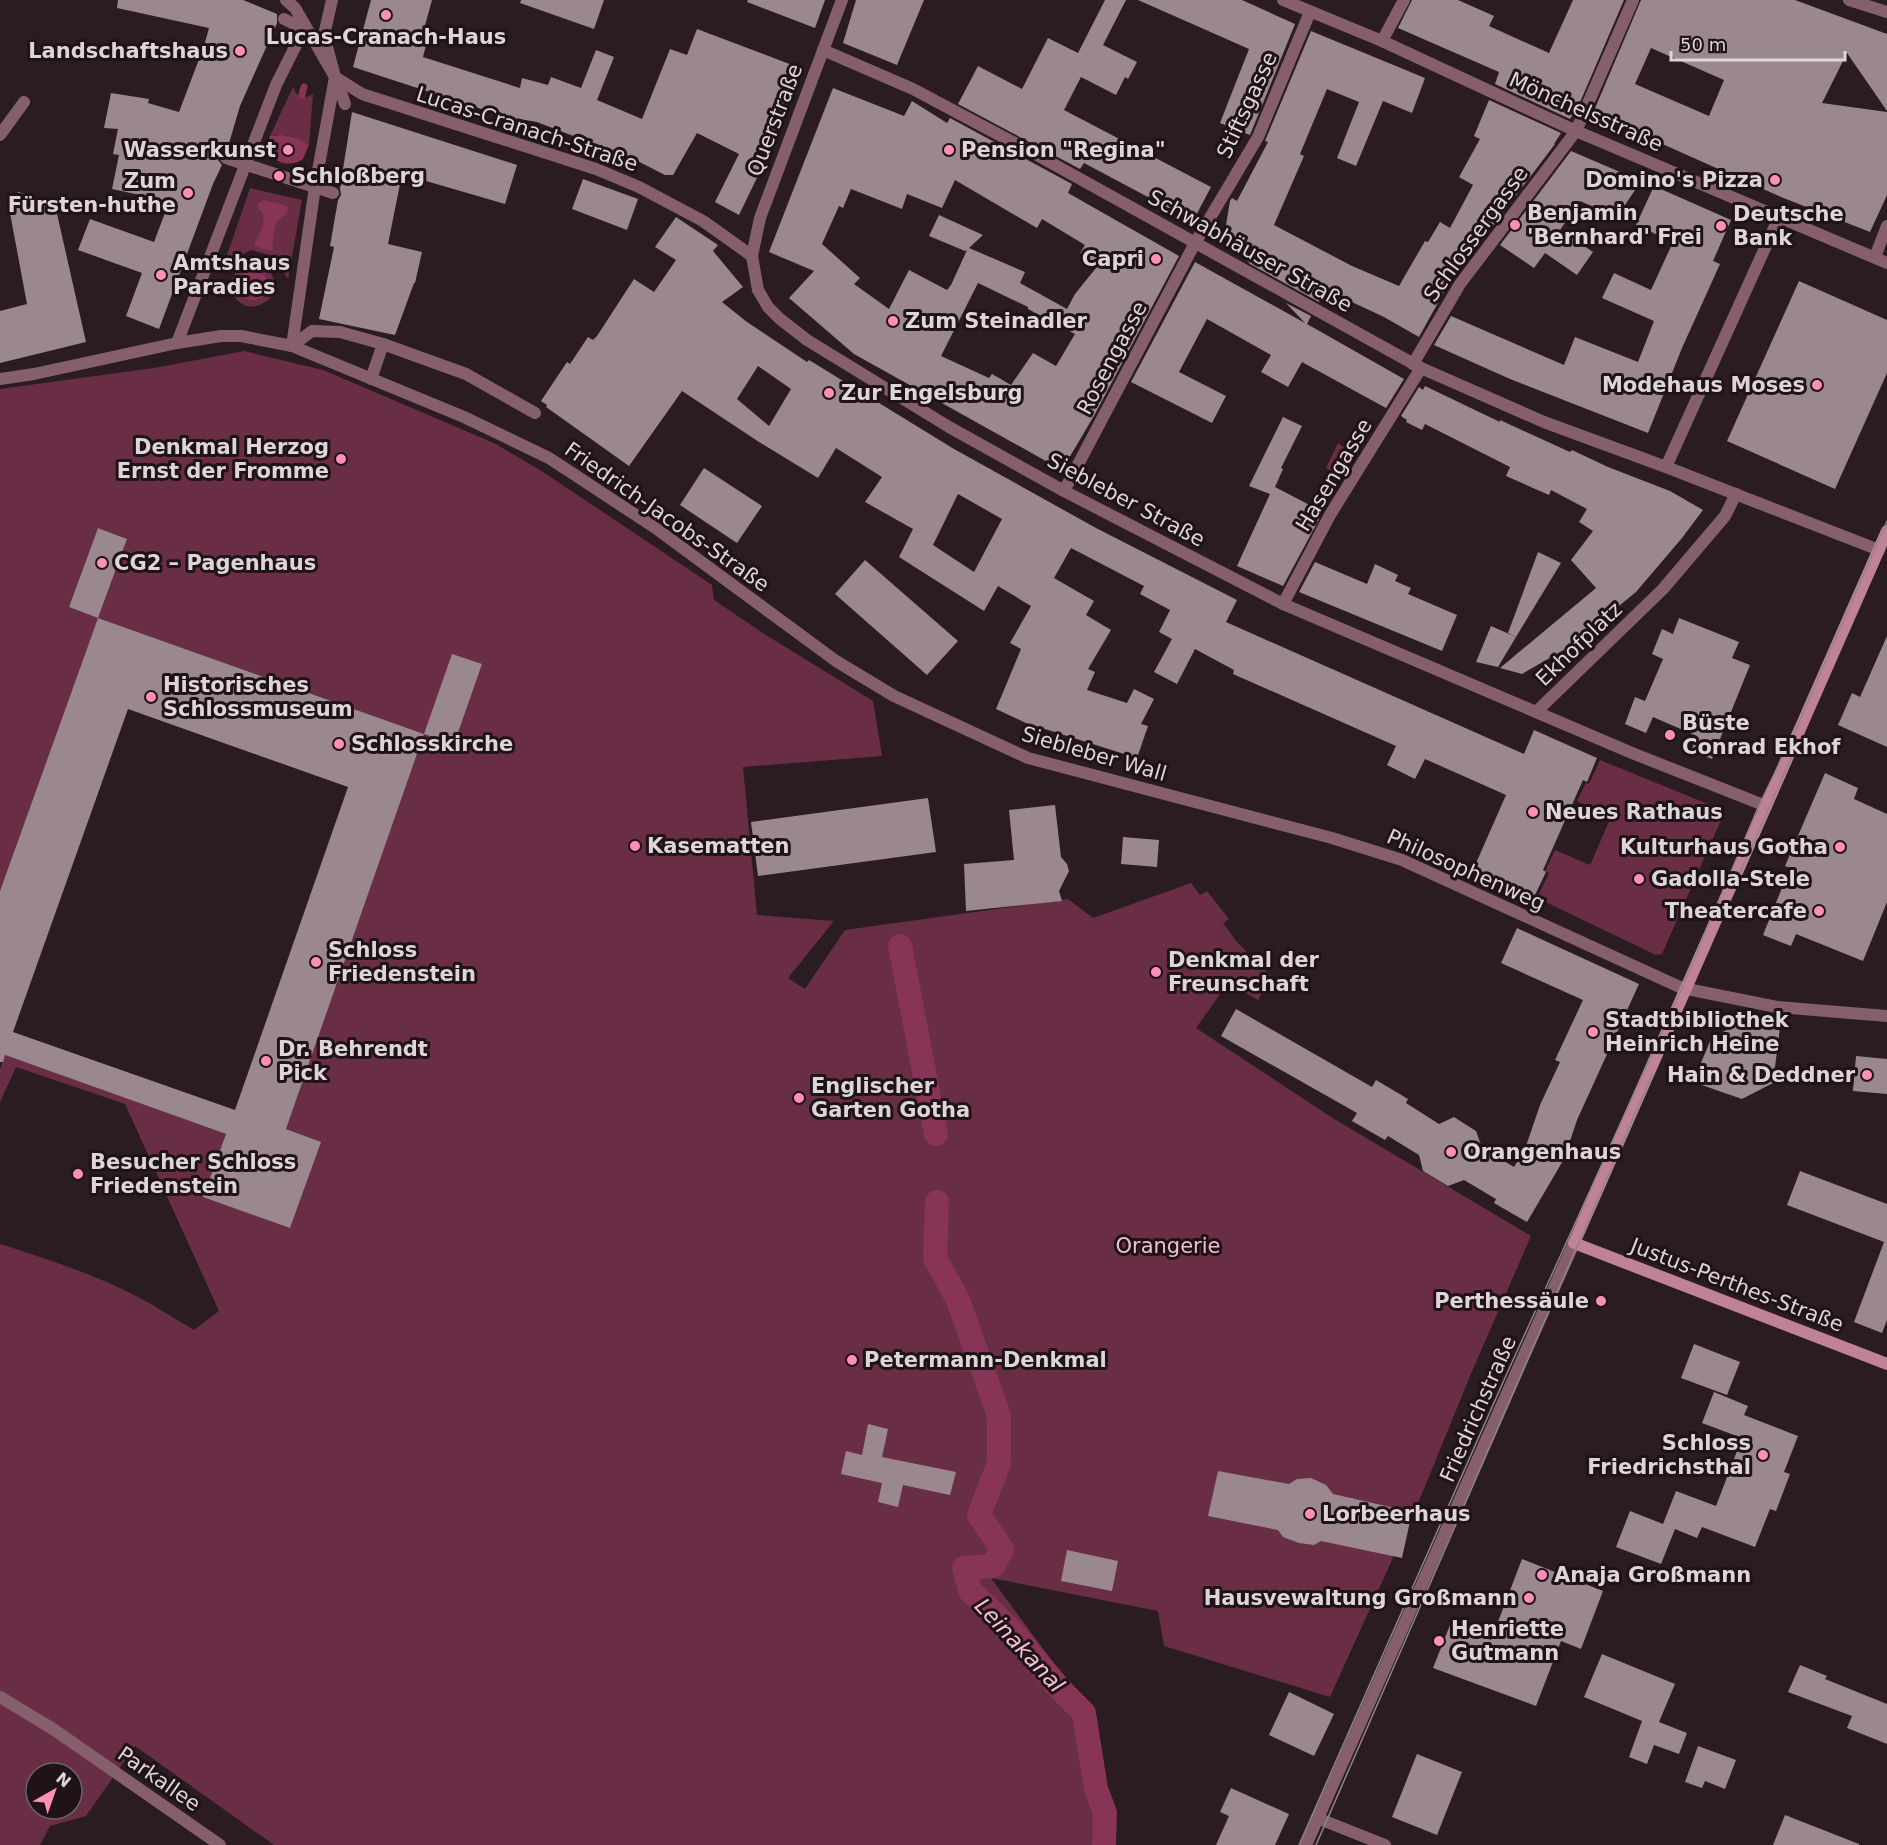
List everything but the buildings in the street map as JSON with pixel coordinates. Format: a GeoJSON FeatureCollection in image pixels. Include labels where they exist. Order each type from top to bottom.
{"type":"FeatureCollection","features":[{"type":"Feature","properties":{"kind":"main road"},"geometry":{"type":"LineString","coordinates":[[1686,989],[1887,531]]}},
{"type":"Feature","properties":{"kind":"main road","name":"Friedrichstraße"},"geometry":{"type":"LineString","coordinates":[[1574,1243],[1686,989]]}},
{"type":"Feature","properties":{"kind":"main road","name":"Justus-Perthes-Straße"},"geometry":{"type":"LineString","coordinates":[[1574,1243],[1887,1364]]}},
{"type":"Feature","properties":{"kind":"street"},"geometry":{"type":"LineString","coordinates":[[285,0],[295,8],[309,32],[345,104]]}},
{"type":"Feature","properties":{"kind":"street"},"geometry":{"type":"LineString","coordinates":[[292,346],[315,187],[334,82],[324,34],[332,0]]}},
{"type":"Feature","properties":{"kind":"street","name":"Querstraße"},"geometry":{"type":"LineString","coordinates":[[752,256],[760,218],[842,0]]}},
{"type":"Feature","properties":{"kind":"street","name":"Mönchelsstraße"},"geometry":{"type":"LineString","coordinates":[[1283,0],[1382,41],[1576,131],[1887,263]]}},
{"type":"Feature","properties":{"kind":"street"},"geometry":{"type":"LineString","coordinates":[[1382,41],[1404,0]]}},
{"type":"Feature","properties":{"kind":"street","name":"Schlossergasse"},"geometry":{"type":"LineString","coordinates":[[1417,366],[1460,284],[1576,131],[1633,0]]}},
{"type":"Feature","properties":{"kind":"street"},"geometry":{"type":"LineString","coordinates":[[1850,0],[1887,12]]}},
{"type":"Feature","properties":{"kind":"street","name":"Stiftsgasse"},"geometry":{"type":"LineString","coordinates":[[1195,243],[1258,137],[1310,12]]}},
{"type":"Feature","properties":{"kind":"street"},"geometry":{"type":"LineString","coordinates":[[284,19],[309,32],[324,34]]}},
{"type":"Feature","properties":{"kind":"street"},"geometry":{"type":"LineString","coordinates":[[177,343],[276,85],[298,41],[309,32]]}},
{"type":"Feature","properties":{"kind":"street","name":"Schwabhäuser Straße"},"geometry":{"type":"LineString","coordinates":[[823,50],[913,89],[1037,155],[1417,366],[1544,422],[1666,467]]}},
{"type":"Feature","properties":{"kind":"street","name":"Lucas-Cranach-Straße"},"geometry":{"type":"LineString","coordinates":[[334,82],[372,98],[596,169],[639,186],[703,221],[752,256]]}},
{"type":"Feature","properties":{"kind":"street"},"geometry":{"type":"LineString","coordinates":[[0,135],[24,102]]}},
{"type":"Feature","properties":{"kind":"street"},"geometry":{"type":"LineString","coordinates":[[226,158],[333,193]]}},
{"type":"Feature","properties":{"kind":"street"},"geometry":{"type":"LineString","coordinates":[[1779,217],[1666,467],[1879,550]]}},
{"type":"Feature","properties":{"kind":"street"},"geometry":{"type":"LineString","coordinates":[[1875,257],[1887,226]]}},
{"type":"Feature","properties":{"kind":"street","name":"Rosengasse"},"geometry":{"type":"LineString","coordinates":[[1064,491],[1195,243]]}},
{"type":"Feature","properties":{"kind":"street","name":"Siebleber Straße"},"geometry":{"type":"LineString","coordinates":[[752,256],[758,290],[768,307],[780,319],[807,340],[949,427],[1064,491],[1283,604],[1536,712]]}},
{"type":"Feature","properties":{"kind":"street"},"geometry":{"type":"LineString","coordinates":[[292,346],[312,331],[340,332],[383,344],[466,374],[535,413]]}},
{"type":"Feature","properties":{"kind":"street","name":"Friedrich-Jacobs-Straße"},"geometry":{"type":"LineString","coordinates":[[0,379],[221,336],[241,336],[292,346],[464,417],[549,458],[654,527],[836,661],[894,696]]}},
{"type":"Feature","properties":{"kind":"street"},"geometry":{"type":"LineString","coordinates":[[371,379],[383,344]]}},
{"type":"Feature","properties":{"kind":"street","name":"Hasengasse"},"geometry":{"type":"LineString","coordinates":[[1283,604],[1330,515],[1417,366]]}},
{"type":"Feature","properties":{"kind":"street","name":"Ekhofplatz"},"geometry":{"type":"LineString","coordinates":[[1736,494],[1725,516],[1663,589],[1536,712],[1766,806]]}},
{"type":"Feature","properties":{"kind":"street","name":"Siebleber Wall"},"geometry":{"type":"LineString","coordinates":[[894,696],[1028,758],[1222,809]]}},
{"type":"Feature","properties":{"kind":"street","name":"Philosophenweg"},"geometry":{"type":"LineString","coordinates":[[1222,809],[1332,838],[1402,860],[1686,989],[1777,1007],[1887,1016]]}},
{"type":"Feature","properties":{"kind":"street","name":"Friedrichstraße"},"geometry":{"type":"LineString","coordinates":[[1306,1845],[1574,1243]]}},
{"type":"Feature","properties":{"kind":"street","name":"Parkallee"},"geometry":{"type":"LineString","coordinates":[[0,1697],[76,1744],[220,1845]]}},
{"type":"Feature","properties":{"kind":"street"},"geometry":{"type":"LineString","coordinates":[[1317,1818],[1385,1845]]}},
{"type":"Feature","properties":{"kind":"green space"},"geometry":{"type":"Polygon","coordinates":[[[293,87],[301,96],[306,97],[313,94],[309,145],[291,136],[270,136],[293,87]]]}},
{"type":"Feature","properties":{"kind":"green space"},"geometry":{"type":"Polygon","coordinates":[[[250,188],[302,200],[288,279],[273,256],[251,250],[224,264],[250,188]]]}},
{"type":"Feature","properties":{"kind":"green space"},"geometry":{"type":"Polygon","coordinates":[[[252,262],[268,269],[274,283],[273,295],[260,305],[253,307],[240,303],[232,291],[230,282],[238,268],[252,262]],[[251,270],[244,273],[238,287],[240,292],[251,298],[260,297],[267,290],[251,270]]]}},
{"type":"Feature","properties":{"kind":"green space","name":"Englischer Garten Gotha"},"geometry":{"type":"Polygon","coordinates":[[[244,351],[323,370],[494,443],[543,472],[712,585],[714,600],[873,701],[882,756],[743,767],[757,915],[834,921],[788,978],[805,989],[845,930],[1068,899],[1093,918],[1191,883],[1200,895],[1207,891],[1229,919],[1223,923],[1237,942],[1271,976],[1258,1000],[1228,983],[1196,1028],[1331,1117],[1531,1236],[1421,1496],[1330,1697],[1164,1646],[1158,1611],[991,1578],[1088,1710],[1111,1808],[1106,1845],[274,1845],[135,1746],[84,1817],[84,1761],[24,1761],[24,1821],[68,1821],[50,1826],[40,1845],[0,1845],[0,1244],[104,1281],[145,1301],[194,1330],[219,1311],[125,1104],[16,1067],[0,1102],[0,1069],[5,1055],[226,1134],[204,1197],[290,1228],[320,1142],[286,1129],[424,734],[98,618],[0,891],[0,389],[154,368],[244,351]],[[98,528],[69,607],[98,618],[127,539],[98,528]]]}},
{"type":"Feature","properties":{"kind":"green space"},"geometry":{"type":"Polygon","coordinates":[[[1338,443],[1354,455],[1343,478],[1326,468],[1338,443]]]}},
{"type":"Feature","properties":{"kind":"green space"},"geometry":{"type":"Polygon","coordinates":[[[1600,760],[1718,808],[1722,818],[1662,954],[1656,955],[1537,898],[1549,873],[1545,871],[1555,850],[1590,865],[1611,817],[1577,801],[1586,783],[1589,784],[1600,760]]]}},
{"type":"Feature","properties":{"kind":"shaded area","name":"Wasserkunst"},"geometry":{"type":"Polygon","coordinates":[[[283,135],[298,138],[309,145],[303,159],[289,164],[272,156],[268,144],[270,136],[283,135]]]}},
{"type":"Feature","properties":{"kind":"shaded area","name":"Wasserkunst"},"geometry":{"type":"Polygon","coordinates":[[[264,200],[285,205],[288,208],[287,214],[278,221],[274,229],[272,251],[254,246],[263,221],[258,203],[264,200]]]}},
{"type":"Feature","properties":{"kind":"shaded area"},"geometry":{"type":"Polygon","coordinates":[[[253,270],[263,275],[268,285],[263,295],[253,300],[243,295],[238,285],[243,275],[253,270]]]}},
{"type":"Feature","properties":{"kind":"waterway"},"geometry":{"type":"LineString","coordinates":[[302,95],[304,87]]}},
{"type":"Feature","properties":{"kind":"waterway","name":"Leinakanal"},"geometry":{"type":"LineString","coordinates":[[900,946],[936,1134]]}},
{"type":"Feature","properties":{"kind":"waterway","name":"Leinakanal"},"geometry":{"type":"LineString","coordinates":[[937,1202],[935,1258],[958,1300],[999,1416],[999,1463],[979,1515],[1002,1549],[993,1566],[964,1568],[970,1591],[1011,1630],[1059,1688],[1084,1713],[1096,1789],[1105,1813],[1104,1845]]}},
{"type":"Feature","properties":{"kind":"tram line"},"geometry":{"type":"LineString","coordinates":[[1299,1845],[1504,1380],[1682,988],[1760,803],[1793,736],[1887,521]]}},
{"type":"Feature","properties":{"kind":"tram line"},"geometry":{"type":"LineString","coordinates":[[1737,880],[1792,756]]}},
{"type":"Feature","properties":{"kind":"tram line"},"geometry":{"type":"LineString","coordinates":[[1316,1845],[1652,1075]]}},
{"type":"Feature","properties":{"kind":"place","name":"Lucas-Cranach-Haus"},"geometry":{"type":"Point","coordinates":[386,15]}},
{"type":"Feature","properties":{"kind":"place","name":"Landschaftshaus"},"geometry":{"type":"Point","coordinates":[240,51]}},
{"type":"Feature","properties":{"kind":"place","name":"Wasserkunst"},"geometry":{"type":"Point","coordinates":[288,150]}},
{"type":"Feature","properties":{"kind":"place","name":"Pension \"Regina\""},"geometry":{"type":"Point","coordinates":[949,150]}},
{"type":"Feature","properties":{"kind":"place","name":"Schloßberg"},"geometry":{"type":"Point","coordinates":[279,176]}},
{"type":"Feature","properties":{"kind":"place","name":"Domino's Pizza"},"geometry":{"type":"Point","coordinates":[1775,180]}},
{"type":"Feature","properties":{"kind":"place","name":"Zum Fürsten-huthe"},"geometry":{"type":"Point","coordinates":[188,193]}},
{"type":"Feature","properties":{"kind":"place","name":"Benjamin 'Bernhard' Frei"},"geometry":{"type":"Point","coordinates":[1515,225]}},
{"type":"Feature","properties":{"kind":"place","name":"Deutsche Bank"},"geometry":{"type":"Point","coordinates":[1721,226]}},
{"type":"Feature","properties":{"kind":"place","name":"Capri"},"geometry":{"type":"Point","coordinates":[1156,259]}},
{"type":"Feature","properties":{"kind":"place","name":"Amtshaus Paradies"},"geometry":{"type":"Point","coordinates":[161,275]}},
{"type":"Feature","properties":{"kind":"place","name":"Zum Steinadler"},"geometry":{"type":"Point","coordinates":[893,321]}},
{"type":"Feature","properties":{"kind":"place","name":"Modehaus Moses"},"geometry":{"type":"Point","coordinates":[1817,385]}},
{"type":"Feature","properties":{"kind":"place","name":"Zur Engelsburg"},"geometry":{"type":"Point","coordinates":[829,393]}},
{"type":"Feature","properties":{"kind":"place","name":"Denkmal Herzog Ernst der Fromme"},"geometry":{"type":"Point","coordinates":[341,459]}},
{"type":"Feature","properties":{"kind":"place","name":"CG2 – Pagenhaus"},"geometry":{"type":"Point","coordinates":[102,563]}},
{"type":"Feature","properties":{"kind":"place","name":"Historisches Schlossmuseum"},"geometry":{"type":"Point","coordinates":[151,697]}},
{"type":"Feature","properties":{"kind":"place","name":"Büste Conrad Ekhof"},"geometry":{"type":"Point","coordinates":[1670,735]}},
{"type":"Feature","properties":{"kind":"place","name":"Schlosskirche"},"geometry":{"type":"Point","coordinates":[339,744]}},
{"type":"Feature","properties":{"kind":"place","name":"Neues Rathaus"},"geometry":{"type":"Point","coordinates":[1533,812]}},
{"type":"Feature","properties":{"kind":"place","name":"Kasematten"},"geometry":{"type":"Point","coordinates":[635,846]}},
{"type":"Feature","properties":{"kind":"place","name":"Kulturhaus Gotha"},"geometry":{"type":"Point","coordinates":[1840,847]}},
{"type":"Feature","properties":{"kind":"place","name":"Gadolla-Stele"},"geometry":{"type":"Point","coordinates":[1639,879]}},
{"type":"Feature","properties":{"kind":"place","name":"Theatercafe"},"geometry":{"type":"Point","coordinates":[1819,911]}},
{"type":"Feature","properties":{"kind":"place","name":"Schloss Friedenstein"},"geometry":{"type":"Point","coordinates":[316,962]}},
{"type":"Feature","properties":{"kind":"place","name":"Denkmal der Freunschaft"},"geometry":{"type":"Point","coordinates":[1156,972]}},
{"type":"Feature","properties":{"kind":"place","name":"Stadtbibliothek Heinrich Heine"},"geometry":{"type":"Point","coordinates":[1593,1032]}},
{"type":"Feature","properties":{"kind":"place","name":"Dr. Behrendt Pick"},"geometry":{"type":"Point","coordinates":[266,1061]}},
{"type":"Feature","properties":{"kind":"place","name":"Hain & Deddner"},"geometry":{"type":"Point","coordinates":[1867,1075]}},
{"type":"Feature","properties":{"kind":"place","name":"Englischer Garten Gotha"},"geometry":{"type":"Point","coordinates":[799,1098]}},
{"type":"Feature","properties":{"kind":"place","name":"Orangenhaus"},"geometry":{"type":"Point","coordinates":[1451,1152]}},
{"type":"Feature","properties":{"kind":"place","name":"Besucher Schloss Friedenstein"},"geometry":{"type":"Point","coordinates":[78,1174]}},
{"type":"Feature","properties":{"kind":"place","name":"Perthessäule"},"geometry":{"type":"Point","coordinates":[1601,1301]}},
{"type":"Feature","properties":{"kind":"place","name":"Petermann-Denkmal"},"geometry":{"type":"Point","coordinates":[852,1360]}},
{"type":"Feature","properties":{"kind":"place","name":"Schloss Friedrichsthal"},"geometry":{"type":"Point","coordinates":[1763,1455]}},
{"type":"Feature","properties":{"kind":"place","name":"Lorbeerhaus"},"geometry":{"type":"Point","coordinates":[1310,1514]}},
{"type":"Feature","properties":{"kind":"place","name":"Anaja Großmann"},"geometry":{"type":"Point","coordinates":[1542,1575]}},
{"type":"Feature","properties":{"kind":"place","name":"Hausvewaltung Großmann"},"geometry":{"type":"Point","coordinates":[1529,1598]}},
{"type":"Feature","properties":{"kind":"place","name":"Henriette Gutmann"},"geometry":{"type":"Point","coordinates":[1439,1641]}},
{"type":"Feature","properties":{"kind":"park label","name":"Orangerie"},"geometry":{"type":"Point","coordinates":[1168,1246]}}]}
